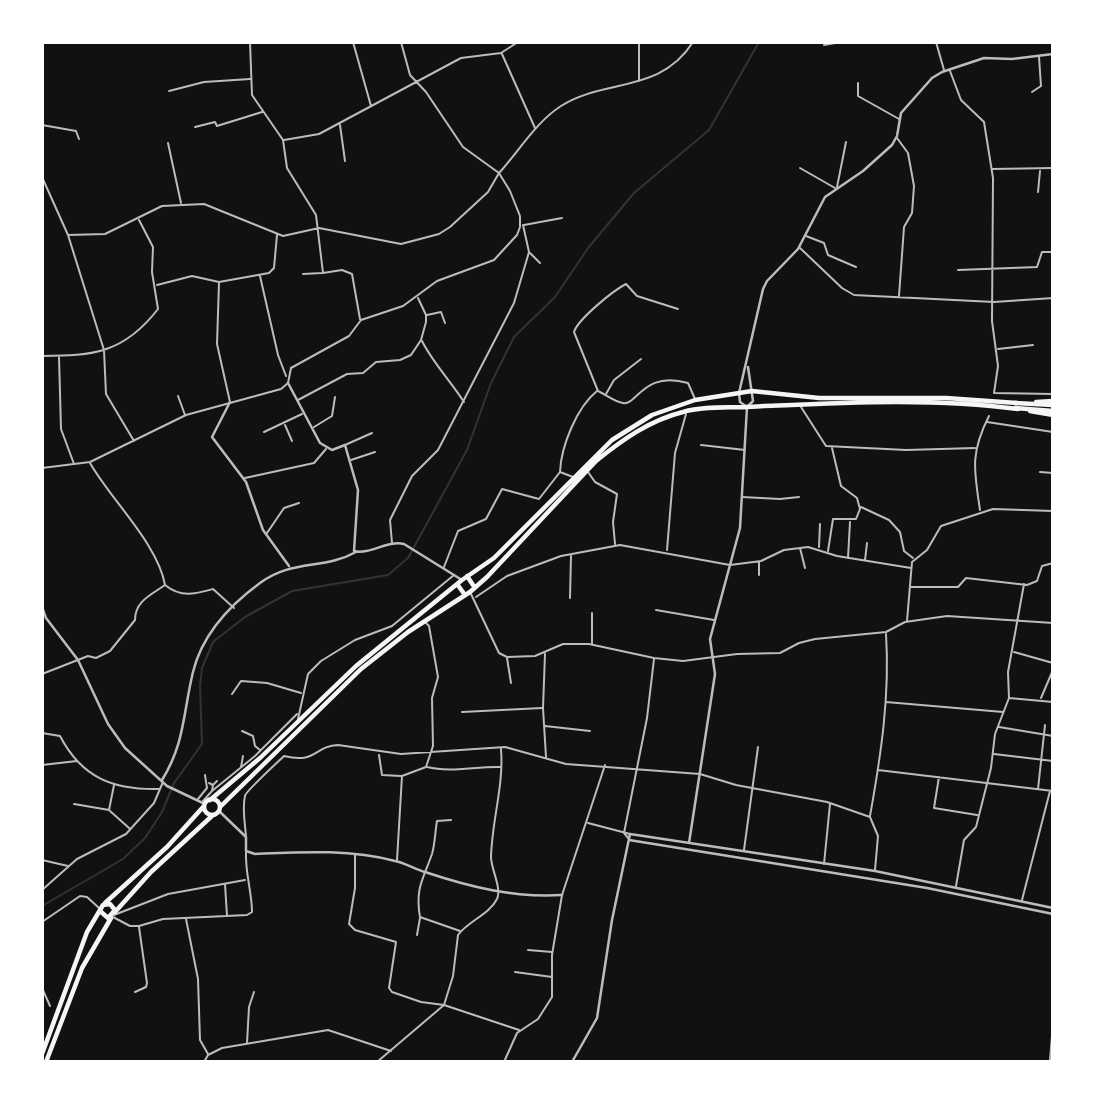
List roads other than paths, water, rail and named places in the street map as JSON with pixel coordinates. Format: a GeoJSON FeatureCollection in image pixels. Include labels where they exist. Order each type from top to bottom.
{"type":"FeatureCollection","features":[{"type":"Feature","properties":{"kind":"highway"},"geometry":{"type":"LineString","coordinates":[[42,1054],[87,932],[101,908],[167,847],[204,804],[260,758],[298,717],[462,580],[494,558],[573,477],[630,427],[695,400],[752,391],[819,398],[946,398],[1053,413]]}},
{"type":"Feature","properties":{"kind":"highway"},"geometry":{"type":"LineString","coordinates":[[46,1062],[82,968],[113,915],[151,872],[361,669],[424,621],[470,592],[587,471],[635,432],[687,411],[798,404],[1015,406],[1053,403]]}},
{"type":"Feature","properties":{"kind":"highway"},"geometry":{"type":"LineString","coordinates":[[462,580],[470,592]]}},
{"type":"Feature","properties":{"kind":"highway"},"geometry":{"type":"LineString","coordinates":[[462,580],[470,592]]}},
{"type":"Feature","properties":{"kind":"highway"},"geometry":{"type":"LineString","coordinates":[[210,800],[217,801],[217,811]]}},
{"type":"Feature","properties":{"kind":"highway"},"geometry":{"type":"LineString","coordinates":[[204,804],[207,814],[217,811]]}},
{"type":"Feature","properties":{"kind":"highway"},"geometry":{"type":"LineString","coordinates":[[101,908],[110,904],[113,915]]}},
{"type":"Feature","properties":{"kind":"highway"},"geometry":{"type":"LineString","coordinates":[[101,908],[103,917],[113,915]]}},
{"type":"Feature","properties":{"kind":"street"},"geometry":{"type":"LineString","coordinates":[[250,42],[252,95],[283,140],[288,168],[316,215],[320,228],[323,273]]}},
{"type":"Feature","properties":{"kind":"street"},"geometry":{"type":"LineString","coordinates":[[353,42],[371,107]]}},
{"type":"Feature","properties":{"kind":"street"},"geometry":{"type":"LineString","coordinates":[[392,543],[390,520],[412,476],[438,450],[464,403],[514,303],[529,252],[510,191],[499,173],[463,147],[405,66],[401,42]]}},
{"type":"Feature","properties":{"kind":"street"},"geometry":{"type":"LineString","coordinates":[[283,140],[319,134],[461,58],[501,53],[518,42]]}},
{"type":"Feature","properties":{"kind":"street"},"geometry":{"type":"LineString","coordinates":[[639,42],[639,82]]}},
{"type":"Feature","properties":{"kind":"street"},"geometry":{"type":"LineString","coordinates":[[68,235],[105,234],[138,219],[153,208],[181,205],[204,205],[284,236],[320,228],[388,244],[439,234],[488,192],[499,173],[535,129],[569,102],[639,82],[672,65],[693,42]]}},
{"type":"Feature","properties":{"kind":"street"},"geometry":{"type":"LineString","coordinates":[[824,45],[841,42]]}},
{"type":"Feature","properties":{"kind":"street"},"geometry":{"type":"LineString","coordinates":[[936,42],[944,71]]}},
{"type":"Feature","properties":{"kind":"street"},"geometry":{"type":"LineString","coordinates":[[501,53],[529,121],[535,129]]}},
{"type":"Feature","properties":{"kind":"street"},"geometry":{"type":"LineString","coordinates":[[747,407],[740,402],[740,393],[767,281],[799,247],[825,197],[863,172],[892,145],[897,137],[899,119],[932,78],[949,69],[984,58],[1039,57],[1053,54]]}},
{"type":"Feature","properties":{"kind":"street"},"geometry":{"type":"LineString","coordinates":[[1032,92],[1041,86],[1039,57]]}},
{"type":"Feature","properties":{"kind":"street"},"geometry":{"type":"LineString","coordinates":[[949,69],[961,100],[984,122],[992,169],[992,321],[998,366],[994,393],[1053,394]]}},
{"type":"Feature","properties":{"kind":"street"},"geometry":{"type":"LineString","coordinates":[[169,90],[204,82],[251,79]]}},
{"type":"Feature","properties":{"kind":"street"},"geometry":{"type":"LineString","coordinates":[[858,83],[858,96],[899,119]]}},
{"type":"Feature","properties":{"kind":"street"},"geometry":{"type":"LineString","coordinates":[[195,127],[215,122],[217,126],[263,112]]}},
{"type":"Feature","properties":{"kind":"street"},"geometry":{"type":"LineString","coordinates":[[340,124],[345,161]]}},
{"type":"Feature","properties":{"kind":"street"},"geometry":{"type":"LineString","coordinates":[[42,125],[76,131],[79,139]]}},
{"type":"Feature","properties":{"kind":"street"},"geometry":{"type":"LineString","coordinates":[[897,137],[908,153],[914,186],[912,213],[904,227],[899,297]]}},
{"type":"Feature","properties":{"kind":"street"},"geometry":{"type":"LineString","coordinates":[[836,188],[846,142]]}},
{"type":"Feature","properties":{"kind":"street"},"geometry":{"type":"LineString","coordinates":[[168,143],[181,205]]}},
{"type":"Feature","properties":{"kind":"street"},"geometry":{"type":"LineString","coordinates":[[800,168],[836,188]]}},
{"type":"Feature","properties":{"kind":"street"},"geometry":{"type":"LineString","coordinates":[[992,169],[1053,168]]}},
{"type":"Feature","properties":{"kind":"street"},"geometry":{"type":"LineString","coordinates":[[1038,192],[1040,170]]}},
{"type":"Feature","properties":{"kind":"street"},"geometry":{"type":"LineString","coordinates":[[42,177],[68,235],[104,351],[106,394],[135,442]]}},
{"type":"Feature","properties":{"kind":"street"},"geometry":{"type":"LineString","coordinates":[[42,468],[90,462],[186,416],[281,389],[291,368],[349,336],[361,320],[403,306],[437,281],[494,260],[522,226],[562,218]]}},
{"type":"Feature","properties":{"kind":"street"},"geometry":{"type":"LineString","coordinates":[[42,356],[83,356],[104,351],[136,332],[158,309],[152,272],[153,247],[138,219]]}},
{"type":"Feature","properties":{"kind":"street"},"geometry":{"type":"LineString","coordinates":[[155,285],[192,276],[219,282],[260,275],[274,268],[277,234]]}},
{"type":"Feature","properties":{"kind":"street"},"geometry":{"type":"LineString","coordinates":[[805,236],[824,243],[828,255],[856,267]]}},
{"type":"Feature","properties":{"kind":"street"},"geometry":{"type":"LineString","coordinates":[[799,247],[842,288],[854,295],[994,302],[1053,298]]}},
{"type":"Feature","properties":{"kind":"street"},"geometry":{"type":"LineString","coordinates":[[529,252],[540,262]]}},
{"type":"Feature","properties":{"kind":"street"},"geometry":{"type":"LineString","coordinates":[[958,270],[1038,267],[1042,252],[1053,252]]}},
{"type":"Feature","properties":{"kind":"street"},"geometry":{"type":"LineString","coordinates":[[303,274],[342,270],[352,274],[361,320]]}},
{"type":"Feature","properties":{"kind":"street"},"geometry":{"type":"LineString","coordinates":[[260,275],[278,355],[287,380],[303,414],[326,449]]}},
{"type":"Feature","properties":{"kind":"street"},"geometry":{"type":"LineString","coordinates":[[219,282],[216,344],[230,402],[212,437],[244,479],[266,534],[289,566]]}},
{"type":"Feature","properties":{"kind":"street"},"geometry":{"type":"LineString","coordinates":[[678,309],[634,294],[626,284],[610,294],[578,324],[574,332],[598,391],[624,404],[630,402],[649,384],[661,379],[688,383],[695,400]]}},
{"type":"Feature","properties":{"kind":"street"},"geometry":{"type":"LineString","coordinates":[[297,401],[347,374],[363,373],[376,362],[400,360],[411,355],[421,340],[426,315],[418,297]]}},
{"type":"Feature","properties":{"kind":"street"},"geometry":{"type":"LineString","coordinates":[[426,315],[441,312],[446,323]]}},
{"type":"Feature","properties":{"kind":"street"},"geometry":{"type":"LineString","coordinates":[[421,340],[429,358],[447,376],[464,403]]}},
{"type":"Feature","properties":{"kind":"street"},"geometry":{"type":"LineString","coordinates":[[997,349],[1033,345]]}},
{"type":"Feature","properties":{"kind":"street"},"geometry":{"type":"LineString","coordinates":[[59,356],[61,429],[74,465]]}},
{"type":"Feature","properties":{"kind":"street"},"geometry":{"type":"LineString","coordinates":[[606,394],[614,380],[641,359]]}},
{"type":"Feature","properties":{"kind":"street"},"geometry":{"type":"LineString","coordinates":[[689,843],[715,674],[710,639],[740,528],[747,407],[753,401],[747,364]]}},
{"type":"Feature","properties":{"kind":"street"},"geometry":{"type":"LineString","coordinates":[[444,567],[458,531],[486,519],[502,489],[539,499],[560,472],[567,441],[587,399],[598,391]]}},
{"type":"Feature","properties":{"kind":"street"},"geometry":{"type":"LineString","coordinates":[[178,396],[186,416]]}},
{"type":"Feature","properties":{"kind":"street"},"geometry":{"type":"LineString","coordinates":[[312,429],[332,416],[335,397]]}},
{"type":"Feature","properties":{"kind":"street"},"geometry":{"type":"LineString","coordinates":[[798,404],[825,446],[975,448]]}},
{"type":"Feature","properties":{"kind":"street"},"geometry":{"type":"LineString","coordinates":[[667,551],[675,453],[687,411]]}},
{"type":"Feature","properties":{"kind":"street"},"geometry":{"type":"LineString","coordinates":[[264,432],[303,414]]}},
{"type":"Feature","properties":{"kind":"street"},"geometry":{"type":"LineString","coordinates":[[980,511],[973,463],[975,448],[989,416]]}},
{"type":"Feature","properties":{"kind":"street"},"geometry":{"type":"LineString","coordinates":[[986,422],[1053,432]]}},
{"type":"Feature","properties":{"kind":"street"},"geometry":{"type":"LineString","coordinates":[[284,424],[292,441]]}},
{"type":"Feature","properties":{"kind":"street"},"geometry":{"type":"LineString","coordinates":[[244,479],[253,474],[314,463],[326,449],[345,445],[372,433]]}},
{"type":"Feature","properties":{"kind":"street"},"geometry":{"type":"LineString","coordinates":[[345,445],[358,490],[353,545],[356,552]]}},
{"type":"Feature","properties":{"kind":"street"},"geometry":{"type":"LineString","coordinates":[[701,445],[746,450]]}},
{"type":"Feature","properties":{"kind":"street"},"geometry":{"type":"LineString","coordinates":[[828,552],[833,519],[850,521],[859,516],[857,498],[842,486],[832,447]]}},
{"type":"Feature","properties":{"kind":"street"},"geometry":{"type":"LineString","coordinates":[[351,460],[374,452]]}},
{"type":"Feature","properties":{"kind":"street"},"geometry":{"type":"LineString","coordinates":[[90,462],[163,572],[165,585],[173,592],[191,595],[213,589],[234,608]]}},
{"type":"Feature","properties":{"kind":"street"},"geometry":{"type":"LineString","coordinates":[[587,471],[595,482],[617,494],[613,522],[615,546]]}},
{"type":"Feature","properties":{"kind":"street"},"geometry":{"type":"LineString","coordinates":[[560,472],[573,477]]}},
{"type":"Feature","properties":{"kind":"street"},"geometry":{"type":"LineString","coordinates":[[1040,472],[1053,473]]}},
{"type":"Feature","properties":{"kind":"street"},"geometry":{"type":"LineString","coordinates":[[742,497],[799,497]]}},
{"type":"Feature","properties":{"kind":"street"},"geometry":{"type":"LineString","coordinates":[[266,534],[284,508],[299,503]]}},
{"type":"Feature","properties":{"kind":"street"},"geometry":{"type":"LineString","coordinates":[[859,507],[889,520],[900,532],[904,551],[914,559]]}},
{"type":"Feature","properties":{"kind":"street"},"geometry":{"type":"LineString","coordinates":[[907,622],[914,559],[927,550],[941,526],[980,511],[1053,511]]}},
{"type":"Feature","properties":{"kind":"street"},"geometry":{"type":"LineString","coordinates":[[848,558],[850,521]]}},
{"type":"Feature","properties":{"kind":"street"},"geometry":{"type":"LineString","coordinates":[[819,548],[820,524]]}},
{"type":"Feature","properties":{"kind":"street"},"geometry":{"type":"LineString","coordinates":[[42,890],[88,851],[105,846],[130,829],[154,803],[184,730],[193,671],[202,648],[211,630],[260,582],[289,566],[328,563],[356,552],[392,543],[408,547],[462,580]]}},
{"type":"Feature","properties":{"kind":"street"},"geometry":{"type":"LineString","coordinates":[[864,561],[867,543]]}},
{"type":"Feature","properties":{"kind":"street"},"geometry":{"type":"LineString","coordinates":[[474,598],[507,576],[571,555],[615,546],[667,551],[730,565],[760,561],[800,547],[819,548],[848,558],[911,568]]}},
{"type":"Feature","properties":{"kind":"street"},"geometry":{"type":"LineString","coordinates":[[800,547],[804,568]]}},
{"type":"Feature","properties":{"kind":"street"},"geometry":{"type":"LineString","coordinates":[[570,598],[571,555]]}},
{"type":"Feature","properties":{"kind":"street"},"geometry":{"type":"LineString","coordinates":[[759,575],[760,561]]}},
{"type":"Feature","properties":{"kind":"street"},"geometry":{"type":"LineString","coordinates":[[910,587],[958,587],[966,578],[1034,583],[1042,566],[1053,563]]}},
{"type":"Feature","properties":{"kind":"street"},"geometry":{"type":"LineString","coordinates":[[42,607],[46,618],[78,660],[114,734],[164,783],[204,804],[212,791],[298,717],[308,674],[321,661],[355,640],[392,626],[454,575]]}},
{"type":"Feature","properties":{"kind":"street"},"geometry":{"type":"LineString","coordinates":[[956,886],[964,840],[975,827],[999,727],[1009,698],[1008,672],[1024,584]]}},
{"type":"Feature","properties":{"kind":"street"},"geometry":{"type":"LineString","coordinates":[[42,674],[88,656],[96,658],[110,651],[135,620],[135,609],[140,603],[165,585]]}},
{"type":"Feature","properties":{"kind":"street"},"geometry":{"type":"LineString","coordinates":[[470,592],[499,653],[507,657],[545,653],[552,647],[563,644],[592,645],[683,661],[737,654],[768,655],[815,639],[886,632],[907,622],[947,617],[1053,623]]}},
{"type":"Feature","properties":{"kind":"street"},"geometry":{"type":"LineString","coordinates":[[656,610],[715,621]]}},
{"type":"Feature","properties":{"kind":"street"},"geometry":{"type":"LineString","coordinates":[[592,645],[593,613]]}},
{"type":"Feature","properties":{"kind":"street"},"geometry":{"type":"LineString","coordinates":[[424,621],[429,626],[438,677],[432,698],[431,752],[426,767]]}},
{"type":"Feature","properties":{"kind":"street"},"geometry":{"type":"LineString","coordinates":[[875,879],[878,836],[870,817],[883,744],[888,669],[886,632]]}},
{"type":"Feature","properties":{"kind":"street"},"geometry":{"type":"LineString","coordinates":[[1012,651],[1053,663]]}},
{"type":"Feature","properties":{"kind":"street"},"geometry":{"type":"LineString","coordinates":[[545,653],[543,708],[546,757]]}},
{"type":"Feature","properties":{"kind":"street"},"geometry":{"type":"LineString","coordinates":[[507,657],[510,683]]}},
{"type":"Feature","properties":{"kind":"street"},"geometry":{"type":"LineString","coordinates":[[654,658],[648,718],[635,769],[624,833],[629,839],[875,879],[1053,914]]}},
{"type":"Feature","properties":{"kind":"street"},"geometry":{"type":"LineString","coordinates":[[1040,699],[1053,670]]}},
{"type":"Feature","properties":{"kind":"street"},"geometry":{"type":"LineString","coordinates":[[232,694],[241,681],[267,683],[302,694]]}},
{"type":"Feature","properties":{"kind":"street"},"geometry":{"type":"LineString","coordinates":[[1009,698],[1053,702]]}},
{"type":"Feature","properties":{"kind":"street"},"geometry":{"type":"LineString","coordinates":[[885,702],[1004,712]]}},
{"type":"Feature","properties":{"kind":"street"},"geometry":{"type":"LineString","coordinates":[[462,712],[543,708]]}},
{"type":"Feature","properties":{"kind":"street"},"geometry":{"type":"LineString","coordinates":[[1038,789],[1045,725]]}},
{"type":"Feature","properties":{"kind":"street"},"geometry":{"type":"LineString","coordinates":[[544,726],[590,731]]}},
{"type":"Feature","properties":{"kind":"street"},"geometry":{"type":"LineString","coordinates":[[999,727],[1053,736]]}},
{"type":"Feature","properties":{"kind":"street"},"geometry":{"type":"LineString","coordinates":[[242,731],[253,736],[255,746],[261,750]]}},
{"type":"Feature","properties":{"kind":"street"},"geometry":{"type":"LineString","coordinates":[[42,733],[60,736],[97,779],[114,784],[159,789]]}},
{"type":"Feature","properties":{"kind":"street"},"geometry":{"type":"LineString","coordinates":[[264,738],[268,743]]}},
{"type":"Feature","properties":{"kind":"street"},"geometry":{"type":"LineString","coordinates":[[113,915],[130,926],[139,926],[163,919],[251,912],[246,880],[244,794],[250,786],[268,775],[284,756],[310,758],[330,746],[338,745],[379,753],[500,747],[566,764],[700,774],[753,788],[830,803],[870,817]]}},
{"type":"Feature","properties":{"kind":"street"},"geometry":{"type":"LineString","coordinates":[[377,1062],[444,1005],[461,931],[490,909],[499,892],[491,868],[502,768],[500,747]]}},
{"type":"Feature","properties":{"kind":"street"},"geometry":{"type":"LineString","coordinates":[[744,851],[758,747]]}},
{"type":"Feature","properties":{"kind":"street"},"geometry":{"type":"LineString","coordinates":[[379,753],[382,775],[402,776],[426,767],[443,771],[470,766],[502,768]]}},
{"type":"Feature","properties":{"kind":"street"},"geometry":{"type":"LineString","coordinates":[[993,754],[1053,761]]}},
{"type":"Feature","properties":{"kind":"street"},"geometry":{"type":"LineString","coordinates":[[241,767],[243,756]]}},
{"type":"Feature","properties":{"kind":"street"},"geometry":{"type":"LineString","coordinates":[[42,765],[78,760]]}},
{"type":"Feature","properties":{"kind":"street"},"geometry":{"type":"LineString","coordinates":[[238,761],[241,767]]}},
{"type":"Feature","properties":{"kind":"street"},"geometry":{"type":"LineString","coordinates":[[504,1062],[512,1040],[547,1009],[552,997],[553,952],[562,895],[605,765]]}},
{"type":"Feature","properties":{"kind":"street"},"geometry":{"type":"LineString","coordinates":[[877,770],[1051,791],[1022,901]]}},
{"type":"Feature","properties":{"kind":"street"},"geometry":{"type":"LineString","coordinates":[[197,799],[207,788],[205,775]]}},
{"type":"Feature","properties":{"kind":"street"},"geometry":{"type":"LineString","coordinates":[[397,861],[402,776]]}},
{"type":"Feature","properties":{"kind":"street"},"geometry":{"type":"LineString","coordinates":[[939,776],[934,808],[978,816]]}},
{"type":"Feature","properties":{"kind":"street"},"geometry":{"type":"LineString","coordinates":[[212,791],[217,781]]}},
{"type":"Feature","properties":{"kind":"street"},"geometry":{"type":"LineString","coordinates":[[208,782],[213,785]]}},
{"type":"Feature","properties":{"kind":"street"},"geometry":{"type":"LineString","coordinates":[[109,810],[114,784]]}},
{"type":"Feature","properties":{"kind":"street"},"geometry":{"type":"LineString","coordinates":[[824,864],[830,803]]}},
{"type":"Feature","properties":{"kind":"street"},"geometry":{"type":"LineString","coordinates":[[74,804],[109,810],[130,829]]}},
{"type":"Feature","properties":{"kind":"street"},"geometry":{"type":"LineString","coordinates":[[217,811],[246,837]]}},
{"type":"Feature","properties":{"kind":"street"},"geometry":{"type":"LineString","coordinates":[[416,935],[420,917],[418,890],[422,872],[432,854],[437,821],[451,820]]}},
{"type":"Feature","properties":{"kind":"street"},"geometry":{"type":"LineString","coordinates":[[587,822],[624,833],[956,886],[1052,908],[1053,901]]}},
{"type":"Feature","properties":{"kind":"street"},"geometry":{"type":"LineString","coordinates":[[572,1062],[597,1018],[612,920],[630,834]]}},
{"type":"Feature","properties":{"kind":"street"},"geometry":{"type":"LineString","coordinates":[[246,851],[255,854],[354,853],[397,861],[422,872],[499,892],[520,896],[562,895]]}},
{"type":"Feature","properties":{"kind":"street"},"geometry":{"type":"LineString","coordinates":[[354,853],[357,866],[350,927],[396,942],[389,988],[391,992],[421,1002],[444,1005],[520,1031]]}},
{"type":"Feature","properties":{"kind":"street"},"geometry":{"type":"LineString","coordinates":[[42,860],[69,866]]}},
{"type":"Feature","properties":{"kind":"street"},"geometry":{"type":"LineString","coordinates":[[113,915],[168,894],[246,880]]}},
{"type":"Feature","properties":{"kind":"street"},"geometry":{"type":"LineString","coordinates":[[225,883],[227,916]]}},
{"type":"Feature","properties":{"kind":"street"},"geometry":{"type":"LineString","coordinates":[[42,922],[80,896],[87,897],[101,908]]}},
{"type":"Feature","properties":{"kind":"street"},"geometry":{"type":"LineString","coordinates":[[420,917],[461,931]]}},
{"type":"Feature","properties":{"kind":"street"},"geometry":{"type":"LineString","coordinates":[[186,919],[198,979],[200,1040],[208,1055]]}},
{"type":"Feature","properties":{"kind":"street"},"geometry":{"type":"LineString","coordinates":[[135,992],[146,988],[147,983],[139,926]]}},
{"type":"Feature","properties":{"kind":"street"},"geometry":{"type":"LineString","coordinates":[[42,948],[42,988],[50,1006]]}},
{"type":"Feature","properties":{"kind":"street"},"geometry":{"type":"LineString","coordinates":[[528,950],[553,952]]}},
{"type":"Feature","properties":{"kind":"street"},"geometry":{"type":"LineString","coordinates":[[515,972],[552,977]]}},
{"type":"Feature","properties":{"kind":"street"},"geometry":{"type":"LineString","coordinates":[[247,1044],[249,1007],[254,992]]}},
{"type":"Feature","properties":{"kind":"street"},"geometry":{"type":"LineString","coordinates":[[1052,1061],[1053,1028]]}},
{"type":"Feature","properties":{"kind":"street"},"geometry":{"type":"LineString","coordinates":[[204,1062],[208,1055],[222,1048],[328,1030],[391,1051]]}},
{"type":"Feature","properties":{"kind":"waterway"},"geometry":{"type":"LineString","coordinates":[[42,906],[123,859],[145,838],[162,812],[174,783],[202,744],[200,686],[202,668],[213,642],[245,617],[292,591],[388,575],[408,558],[467,450],[491,383],[514,337],[555,297],[588,248],[634,193],[709,130],[759,42]]}}]}
